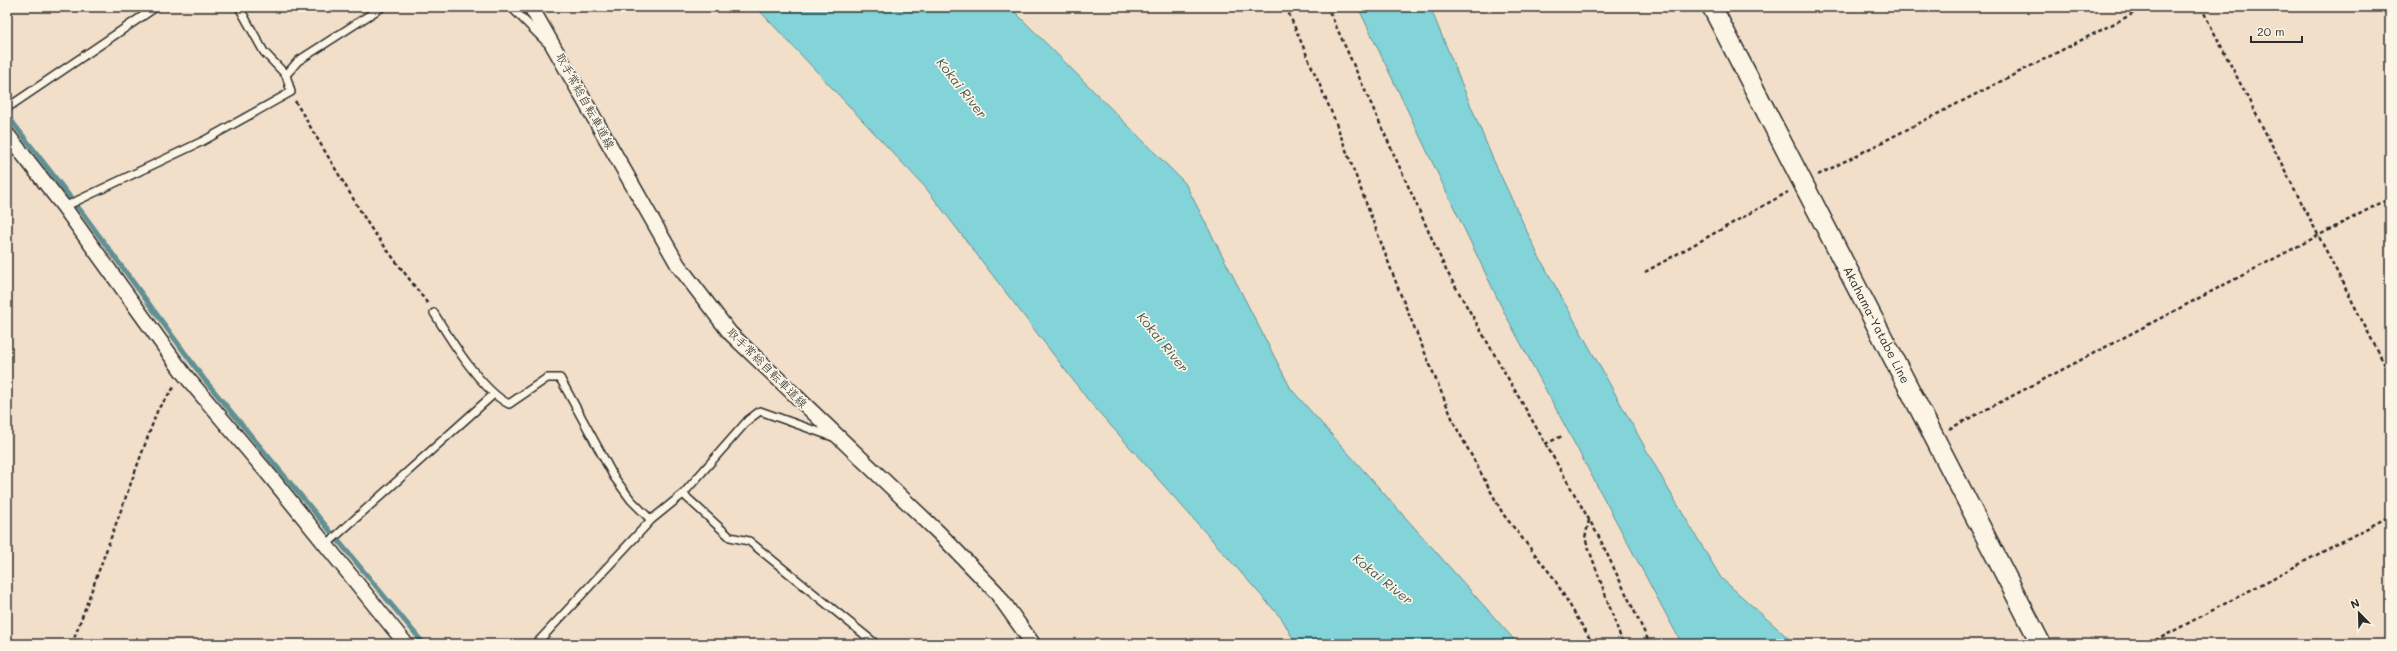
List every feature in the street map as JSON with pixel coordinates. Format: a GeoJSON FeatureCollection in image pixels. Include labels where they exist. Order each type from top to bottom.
{"type":"FeatureCollection","features":[{"type":"Feature","properties":{"kind":"main road","name":"Akahama-Yatabe Line"},"geometry":{"type":"LineString","coordinates":[[1712,7],[2041,644]]}},
{"type":"Feature","properties":{"kind":"street","name":"取手常総自転車道線"},"geometry":{"type":"LineString","coordinates":[[532,7],[678,265],[730,333],[996,592],[1033,644]]}},
{"type":"Feature","properties":{"kind":"street"},"geometry":{"type":"LineString","coordinates":[[7,134],[64,207],[184,374],[406,644]]}},
{"type":"Feature","properties":{"kind":"lane"},"geometry":{"type":"LineString","coordinates":[[7,108],[156,7]]}},
{"type":"Feature","properties":{"kind":"lane"},"geometry":{"type":"LineString","coordinates":[[64,207],[203,141],[291,92],[286,75],[264,52],[239,7]]}},
{"type":"Feature","properties":{"kind":"lane"},"geometry":{"type":"LineString","coordinates":[[286,75],[298,61],[382,7]]}},
{"type":"Feature","properties":{"kind":"lane"},"geometry":{"type":"LineString","coordinates":[[511,7],[560,56]]}},
{"type":"Feature","properties":{"kind":"lane"},"geometry":{"type":"LineString","coordinates":[[434,313],[458,350],[498,399],[509,404],[547,378],[560,378],[614,477],[631,500],[651,520]]}},
{"type":"Feature","properties":{"kind":"lane"},"geometry":{"type":"LineString","coordinates":[[326,545],[494,394]]}},
{"type":"Feature","properties":{"kind":"lane"},"geometry":{"type":"LineString","coordinates":[[536,644],[651,520],[683,494],[748,420],[760,411],[841,440]]}},
{"type":"Feature","properties":{"kind":"lane"},"geometry":{"type":"LineString","coordinates":[[683,494],[730,537],[749,541],[876,644]]}},
{"type":"Feature","properties":{"kind":"path"},"geometry":{"type":"LineString","coordinates":[[1286,7],[1334,118],[1400,293],[1455,425],[1503,514],[1553,577],[1593,644]]}},
{"type":"Feature","properties":{"kind":"path"},"geometry":{"type":"LineString","coordinates":[[1325,7],[1331,15],[1446,270],[1589,520],[1650,644]]}},
{"type":"Feature","properties":{"kind":"path"},"geometry":{"type":"LineString","coordinates":[[1645,272],[1803,184],[2146,7]]}},
{"type":"Feature","properties":{"kind":"path"},"geometry":{"type":"LineString","coordinates":[[2201,7],[2390,375]]}},
{"type":"Feature","properties":{"kind":"path"},"geometry":{"type":"LineString","coordinates":[[291,92],[370,227],[434,313]]}},
{"type":"Feature","properties":{"kind":"path"},"geometry":{"type":"LineString","coordinates":[[1934,437],[2390,198]]}},
{"type":"Feature","properties":{"kind":"path"},"geometry":{"type":"LineString","coordinates":[[72,644],[158,409],[184,374]]}},
{"type":"Feature","properties":{"kind":"path"},"geometry":{"type":"LineString","coordinates":[[1545,444],[1562,436]]}},
{"type":"Feature","properties":{"kind":"path"},"geometry":{"type":"LineString","coordinates":[[2149,644],[2390,516]]}},
{"type":"Feature","properties":{"kind":"path"},"geometry":{"type":"LineString","coordinates":[[1589,520],[1585,538],[1623,644]]}},
{"type":"Feature","properties":{"kind":"water","name":"Kokai River"},"geometry":{"type":"Polygon","coordinates":[[[756,7],[1010,7],[1185,183],[1291,389],[1518,644],[1296,644],[1282,619],[1089,401],[925,187],[756,7]]]}},
{"type":"Feature","properties":{"kind":"water"},"geometry":{"type":"Polygon","coordinates":[[[1358,7],[1430,7],[1492,157],[1538,255],[1667,487],[1721,578],[1795,644],[1682,644],[1504,312],[1358,7]]]}},
{"type":"Feature","properties":{"kind":"waterway"},"geometry":{"type":"LineString","coordinates":[[7,115],[84,215],[204,379],[424,644]]}}]}
